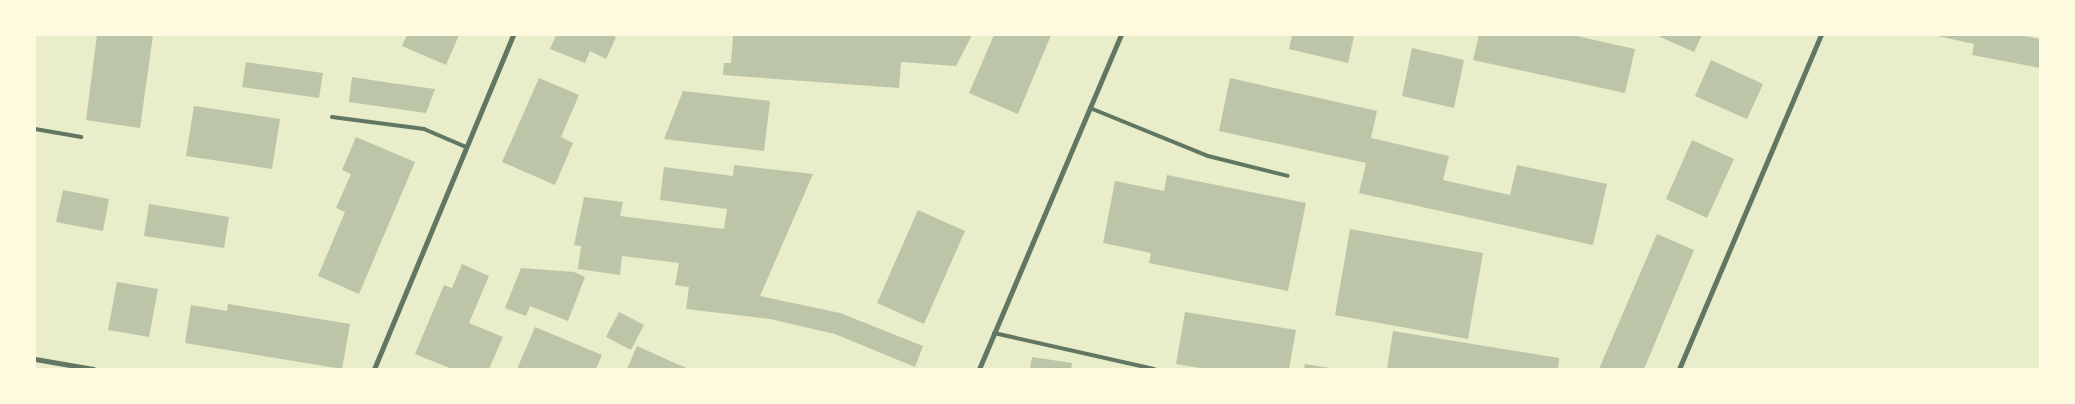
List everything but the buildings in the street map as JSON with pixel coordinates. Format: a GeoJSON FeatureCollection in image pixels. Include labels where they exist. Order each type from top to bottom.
{"type":"FeatureCollection","features":[{"type":"Feature","properties":{"kind":"street"},"geometry":{"type":"LineString","coordinates":[[374,369],[514,35]]}},
{"type":"Feature","properties":{"kind":"street"},"geometry":{"type":"LineString","coordinates":[[979,369],[1121,35]]}},
{"type":"Feature","properties":{"kind":"street"},"geometry":{"type":"LineString","coordinates":[[1679,369],[1821,35]]}},
{"type":"Feature","properties":{"kind":"street"},"geometry":{"type":"LineString","coordinates":[[35,359],[93,369]]}},
{"type":"Feature","properties":{"kind":"lane"},"geometry":{"type":"LineString","coordinates":[[1090,108],[1208,156],[1288,176]]}},
{"type":"Feature","properties":{"kind":"lane"},"geometry":{"type":"LineString","coordinates":[[332,117],[424,129],[466,147]]}},
{"type":"Feature","properties":{"kind":"lane"},"geometry":{"type":"LineString","coordinates":[[35,129],[81,137]]}},
{"type":"Feature","properties":{"kind":"lane"},"geometry":{"type":"LineString","coordinates":[[994,333],[1154,369]]}}]}
